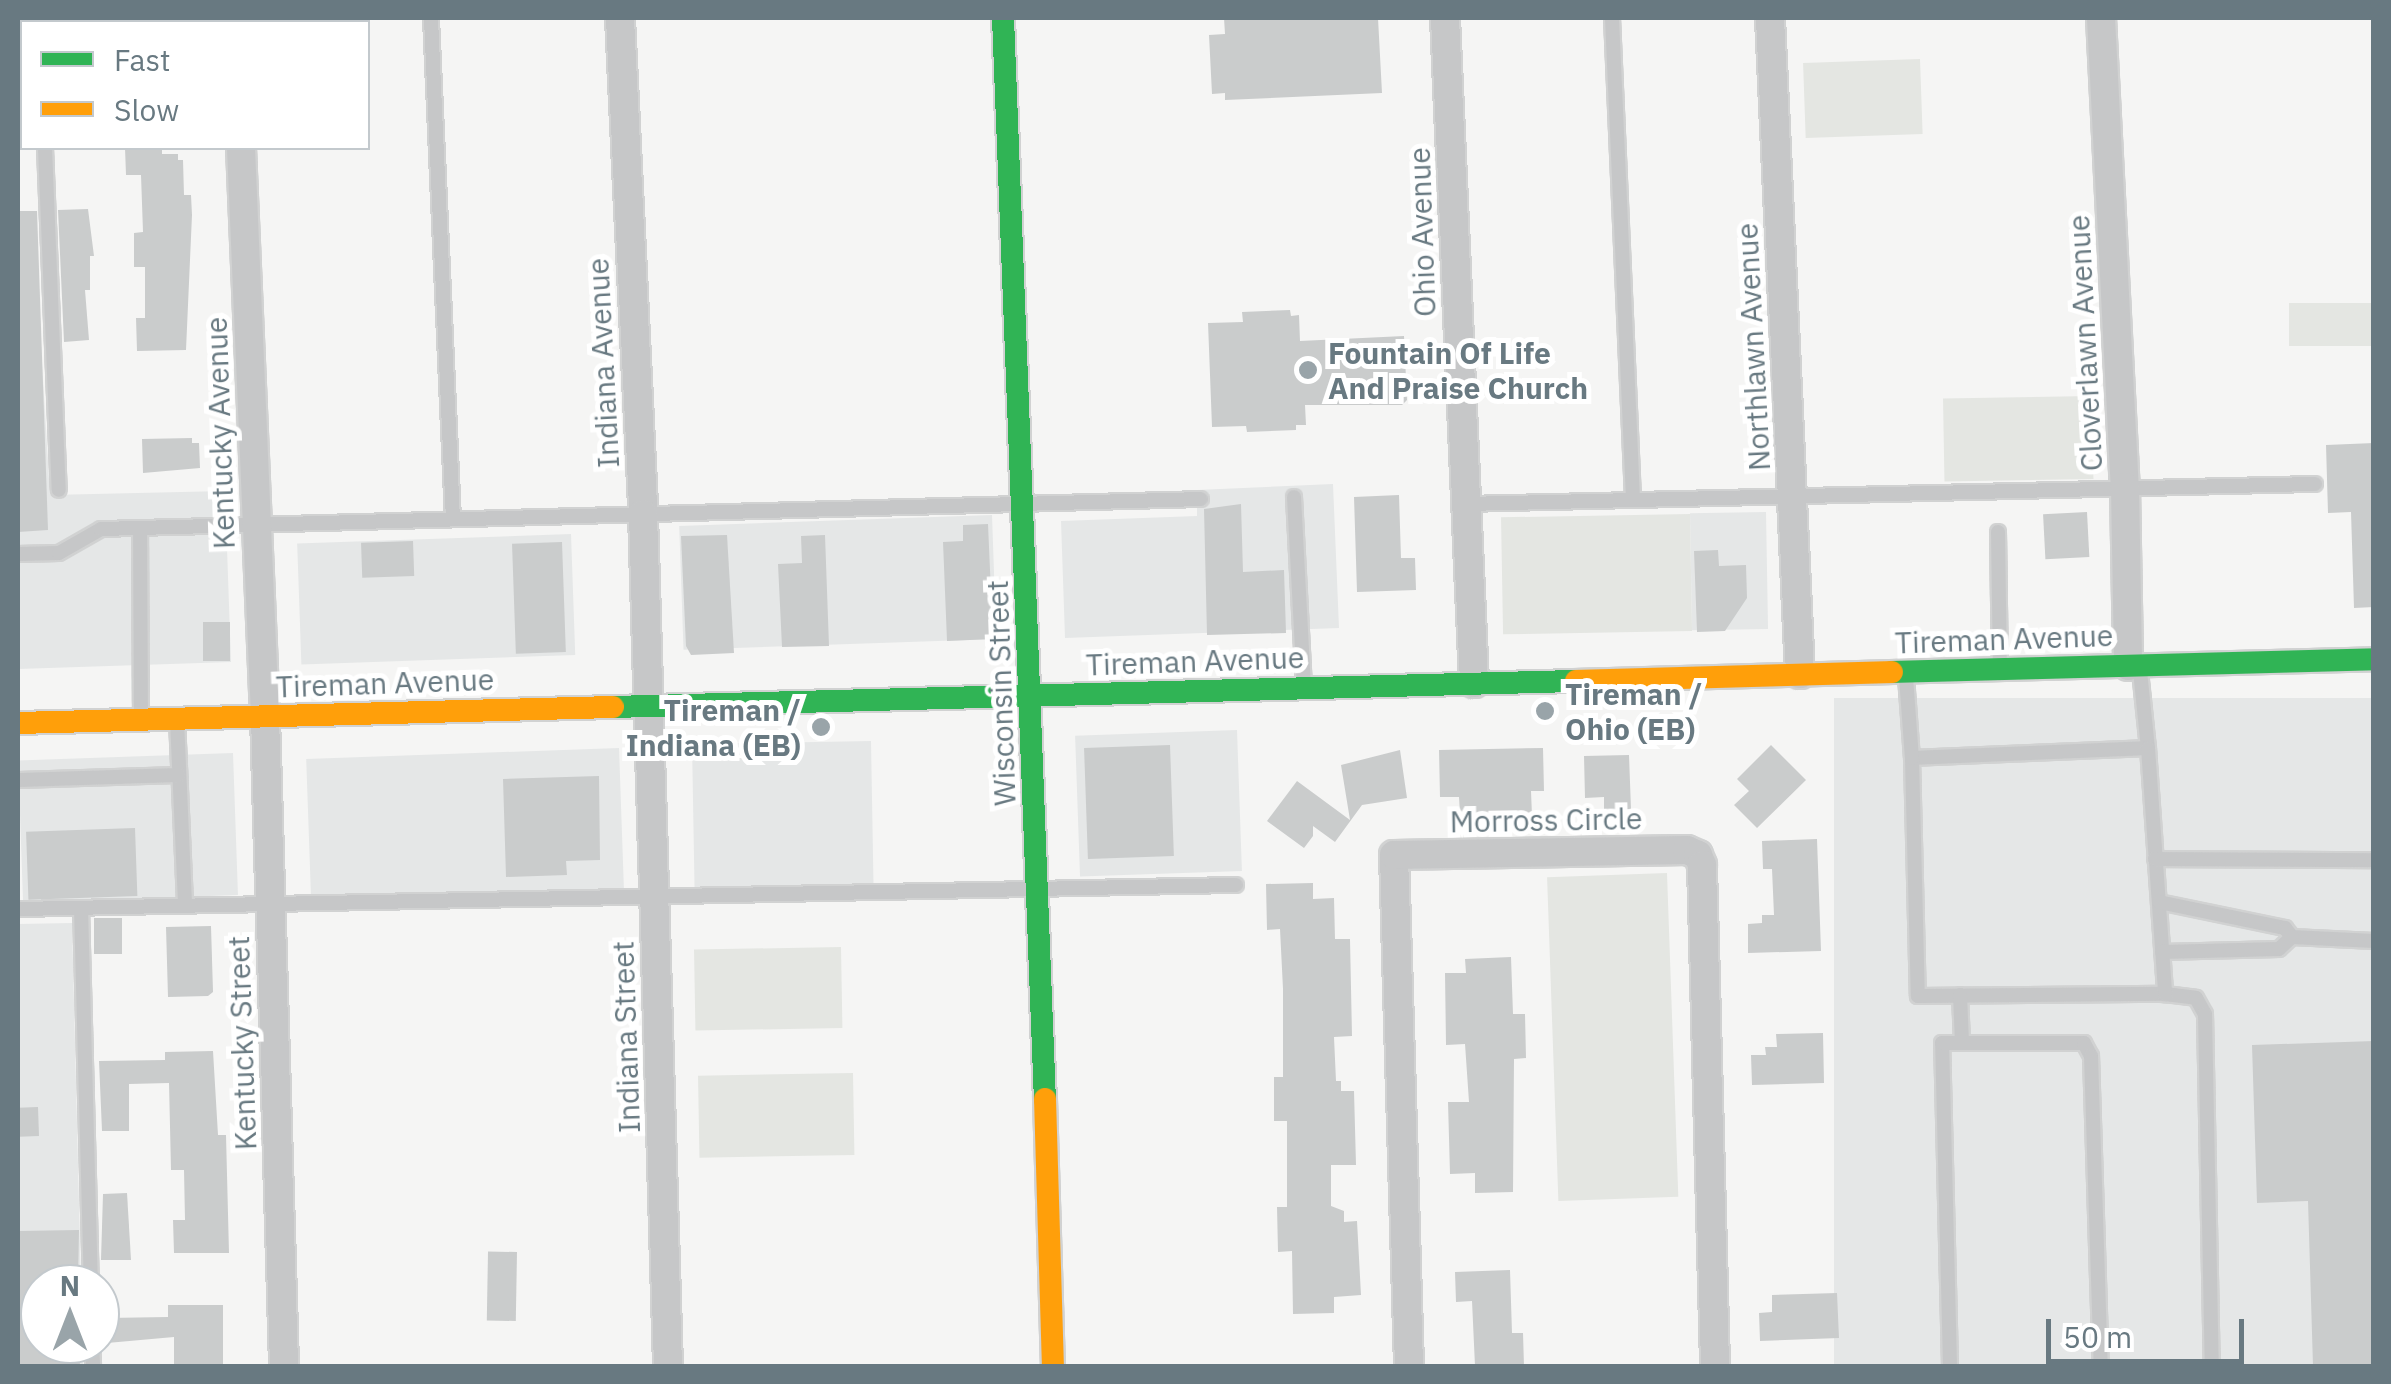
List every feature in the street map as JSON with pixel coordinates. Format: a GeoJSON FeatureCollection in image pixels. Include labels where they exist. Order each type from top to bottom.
{"type":"FeatureCollection","features":[{"type":"Feature","properties":{"kind":"street","name":"Indiana Avenue"},"geometry":{"type":"LineString","coordinates":[[620,18],[648,706]]}},
{"type":"Feature","properties":{"kind":"street","name":"Wisconsin Street"},"geometry":{"type":"LineString","coordinates":[[1003,18],[1032,696],[1053,1366]]}},
{"type":"Feature","properties":{"kind":"street","name":"Ohio Avenue"},"geometry":{"type":"LineString","coordinates":[[1445,18],[1474,683]]}},
{"type":"Feature","properties":{"kind":"street","name":"Northlawn Avenue"},"geometry":{"type":"LineString","coordinates":[[1770,18],[1800,674]]}},
{"type":"Feature","properties":{"kind":"street","name":"Cloverlawn Avenue"},"geometry":{"type":"LineString","coordinates":[[2101,18],[2134,665]]}},
{"type":"Feature","properties":{"kind":"street","name":"Kentucky Avenue"},"geometry":{"type":"LineString","coordinates":[[240,150],[265,716]]}},
{"type":"Feature","properties":{"kind":"street","name":"Tireman Avenue"},"geometry":{"type":"LineString","coordinates":[[18,723],[2374,659]]}},
{"type":"Feature","properties":{"kind":"street","name":"Indiana Street"},"geometry":{"type":"LineString","coordinates":[[648,706],[668,1366]]}},
{"type":"Feature","properties":{"kind":"street","name":"Kentucky Street"},"geometry":{"type":"LineString","coordinates":[[265,716],[284,1366]]}},
{"type":"Feature","properties":{"kind":"street","name":"Morross Circle"},"geometry":{"type":"LineString","coordinates":[[1409,1366],[1394,855],[1688,850],[1698,855],[1702,865],[1716,1366]]}},
{"type":"Feature","properties":{"kind":"lane"},"geometry":{"type":"LineString","coordinates":[[431,18],[453,520]]}},
{"type":"Feature","properties":{"kind":"lane"},"geometry":{"type":"LineString","coordinates":[[1612,18],[1633,500]]}},
{"type":"Feature","properties":{"kind":"lane"},"geometry":{"type":"LineString","coordinates":[[45,150],[59,490]]}},
{"type":"Feature","properties":{"kind":"lane"},"geometry":{"type":"LineString","coordinates":[[1466,504],[2316,484]]}},
{"type":"Feature","properties":{"kind":"lane"},"geometry":{"type":"LineString","coordinates":[[1294,498],[1304,688]]}},
{"type":"Feature","properties":{"kind":"lane"},"geometry":{"type":"LineString","coordinates":[[18,554],[59,553],[102,529],[1202,499]]}},
{"type":"Feature","properties":{"kind":"lane"},"geometry":{"type":"LineString","coordinates":[[140,528],[141,720]]}},
{"type":"Feature","properties":{"kind":"lane"},"geometry":{"type":"LineString","coordinates":[[1998,532],[2000,669]]}},
{"type":"Feature","properties":{"kind":"lane"},"geometry":{"type":"LineString","coordinates":[[2134,665],[2148,748],[2165,994]]}},
{"type":"Feature","properties":{"kind":"lane"},"geometry":{"type":"LineString","coordinates":[[1905,672],[1912,758],[1918,996],[2165,994],[2196,998],[2205,1014],[2212,1366]]}},
{"type":"Feature","properties":{"kind":"lane"},"geometry":{"type":"LineString","coordinates":[[177,720],[185,906]]}},
{"type":"Feature","properties":{"kind":"lane"},"geometry":{"type":"LineString","coordinates":[[1912,758],[2148,748]]}},
{"type":"Feature","properties":{"kind":"lane"},"geometry":{"type":"LineString","coordinates":[[18,780],[179,775]]}},
{"type":"Feature","properties":{"kind":"lane"},"geometry":{"type":"LineString","coordinates":[[2156,859],[2374,860]]}},
{"type":"Feature","properties":{"kind":"lane"},"geometry":{"type":"LineString","coordinates":[[18,908],[1236,885]]}},
{"type":"Feature","properties":{"kind":"lane"},"geometry":{"type":"LineString","coordinates":[[2159,902],[2285,928],[2292,938]]}},
{"type":"Feature","properties":{"kind":"lane"},"geometry":{"type":"LineString","coordinates":[[81,908],[90,1264]]}},
{"type":"Feature","properties":{"kind":"lane"},"geometry":{"type":"LineString","coordinates":[[2162,952],[2280,949],[2292,938],[2374,940]]}},
{"type":"Feature","properties":{"kind":"lane"},"geometry":{"type":"LineString","coordinates":[[1960,995],[1962,1043]]}},
{"type":"Feature","properties":{"kind":"lane"},"geometry":{"type":"LineString","coordinates":[[1950,1366],[1942,1043],[2084,1043],[2091,1056],[2100,1366]]}},
{"type":"Feature","properties":{"kind":"shaded area"},"geometry":{"type":"Polygon","coordinates":[[[1920,59],[1923,134],[1806,138],[1803,63],[1920,59]]]}},
{"type":"Feature","properties":{"kind":"shaded area"},"geometry":{"type":"Polygon","coordinates":[[[2289,303],[2373,303],[2373,346],[2289,346],[2289,303]]]}},
{"type":"Feature","properties":{"kind":"shaded area"},"geometry":{"type":"Polygon","coordinates":[[[42,363],[50,495],[225,491],[231,662],[18,669],[18,364],[42,363]]]}},
{"type":"Feature","properties":{"kind":"shaded area"},"geometry":{"type":"Polygon","coordinates":[[[2092,396],[2093,479],[1944,482],[1943,399],[2092,396]]]}},
{"type":"Feature","properties":{"kind":"shaded area"},"geometry":{"type":"Polygon","coordinates":[[[1333,484],[1339,628],[1065,638],[1061,521],[1197,516],[1197,490],[1333,484]]]}},
{"type":"Feature","properties":{"kind":"shaded area"},"geometry":{"type":"Polygon","coordinates":[[[1766,512],[1768,629],[1692,630],[1690,513],[1766,512]]]}},
{"type":"Feature","properties":{"kind":"shaded area"},"geometry":{"type":"Polygon","coordinates":[[[1690,514],[1692,631],[1503,634],[1501,517],[1690,514]]]}},
{"type":"Feature","properties":{"kind":"shaded area"},"geometry":{"type":"Polygon","coordinates":[[[992,515],[996,639],[684,650],[679,526],[992,515]]]}},
{"type":"Feature","properties":{"kind":"shaded area"},"geometry":{"type":"Polygon","coordinates":[[[571,534],[575,655],[301,664],[297,544],[571,534]]]}},
{"type":"Feature","properties":{"kind":"shaded area"},"geometry":{"type":"Polygon","coordinates":[[[1834,698],[2373,698],[2373,1366],[1834,1366],[1834,698]]]}},
{"type":"Feature","properties":{"kind":"shaded area"},"geometry":{"type":"Polygon","coordinates":[[[1237,730],[1242,871],[1080,877],[1075,736],[1237,730]]]}},
{"type":"Feature","properties":{"kind":"shaded area"},"geometry":{"type":"Polygon","coordinates":[[[871,741],[874,885],[695,888],[692,744],[871,741]]]}},
{"type":"Feature","properties":{"kind":"shaded area"},"geometry":{"type":"Polygon","coordinates":[[[619,748],[624,892],[311,903],[306,759],[619,748]]]}},
{"type":"Feature","properties":{"kind":"shaded area"},"geometry":{"type":"Polygon","coordinates":[[[233,753],[238,895],[23,902],[18,761],[233,753]]]}},
{"type":"Feature","properties":{"kind":"shaded area"},"geometry":{"type":"Polygon","coordinates":[[[1667,873],[1678,1197],[1558,1201],[1547,877],[1667,873]]]}},
{"type":"Feature","properties":{"kind":"shaded area"},"geometry":{"type":"Polygon","coordinates":[[[72,923],[81,1264],[20,1264],[20,1364],[83,1366],[18,1366],[18,924],[72,923]]]}},
{"type":"Feature","properties":{"kind":"shaded area"},"geometry":{"type":"Polygon","coordinates":[[[841,947],[842,1028],[695,1031],[694,950],[841,947]]]}},
{"type":"Feature","properties":{"kind":"shaded area"},"geometry":{"type":"Polygon","coordinates":[[[853,1073],[854,1155],[699,1158],[698,1076],[853,1073]]]}},
{"type":"Feature","properties":{"kind":"building"},"geometry":{"type":"Polygon","coordinates":[[[1224,18],[1378,18],[1382,93],[1225,100],[1225,93],[1212,94],[1209,35],[1225,34],[1224,18]]]}},
{"type":"Feature","properties":{"kind":"building"},"geometry":{"type":"Polygon","coordinates":[[[125,150],[162,150],[162,154],[178,154],[178,160],[183,160],[184,195],[191,195],[192,215],[186,350],[137,351],[136,318],[145,318],[145,267],[134,267],[134,233],[143,232],[141,175],[126,175],[125,150]]]}},
{"type":"Feature","properties":{"kind":"building"},"geometry":{"type":"Polygon","coordinates":[[[88,209],[94,256],[90,256],[90,290],[85,290],[89,340],[64,342],[58,210],[88,209]]]}},
{"type":"Feature","properties":{"kind":"building"},"geometry":{"type":"Polygon","coordinates":[[[18,211],[37,211],[48,530],[18,532],[18,211]]]}},
{"type":"Feature","properties":{"kind":"building","name":"Fountain Of Life And Praise Church"},"geometry":{"type":"Polygon","coordinates":[[[1290,310],[1291,316],[1299,315],[1300,341],[1404,336],[1407,400],[1402,405],[1305,405],[1306,425],[1296,425],[1296,430],[1247,432],[1246,426],[1212,427],[1208,323],[1243,322],[1242,312],[1290,310]]]}},
{"type":"Feature","properties":{"kind":"building"},"geometry":{"type":"Polygon","coordinates":[[[192,438],[192,443],[199,443],[200,468],[143,473],[142,439],[192,438]]]}},
{"type":"Feature","properties":{"kind":"building"},"geometry":{"type":"Polygon","coordinates":[[[2374,443],[2374,607],[2354,608],[2351,512],[2328,513],[2326,445],[2374,443]]]}},
{"type":"Feature","properties":{"kind":"building"},"geometry":{"type":"Polygon","coordinates":[[[1399,495],[1401,558],[1415,558],[1416,590],[1357,592],[1354,497],[1399,495]]]}},
{"type":"Feature","properties":{"kind":"building"},"geometry":{"type":"Polygon","coordinates":[[[1241,504],[1243,572],[1284,570],[1286,633],[1207,635],[1204,509],[1241,504]]]}},
{"type":"Feature","properties":{"kind":"building"},"geometry":{"type":"Polygon","coordinates":[[[2087,512],[2089,557],[2045,559],[2043,514],[2087,512]]]}},
{"type":"Feature","properties":{"kind":"building"},"geometry":{"type":"Polygon","coordinates":[[[988,524],[993,639],[947,641],[943,542],[963,541],[963,525],[988,524]]]}},
{"type":"Feature","properties":{"kind":"building"},"geometry":{"type":"Polygon","coordinates":[[[727,535],[734,653],[691,655],[686,646],[681,536],[727,535]]]}},
{"type":"Feature","properties":{"kind":"building"},"geometry":{"type":"Polygon","coordinates":[[[825,535],[829,646],[782,647],[778,564],[802,563],[801,536],[825,535]]]}},
{"type":"Feature","properties":{"kind":"building"},"geometry":{"type":"Polygon","coordinates":[[[413,541],[414,576],[362,578],[361,543],[413,541]]]}},
{"type":"Feature","properties":{"kind":"building"},"geometry":{"type":"Polygon","coordinates":[[[562,542],[566,652],[516,654],[512,544],[562,542]]]}},
{"type":"Feature","properties":{"kind":"building"},"geometry":{"type":"Polygon","coordinates":[[[1718,550],[1719,566],[1746,565],[1747,598],[1725,631],[1697,632],[1694,551],[1718,550]]]}},
{"type":"Feature","properties":{"kind":"building"},"geometry":{"type":"Polygon","coordinates":[[[203,622],[230,622],[230,661],[203,661],[203,622]]]}},
{"type":"Feature","properties":{"kind":"building"},"geometry":{"type":"Polygon","coordinates":[[[1170,745],[1174,856],[1088,859],[1084,748],[1170,745]]]}},
{"type":"Feature","properties":{"kind":"building"},"geometry":{"type":"Polygon","coordinates":[[[1771,745],[1806,780],[1757,828],[1734,805],[1749,791],[1737,779],[1771,745]]]}},
{"type":"Feature","properties":{"kind":"building"},"geometry":{"type":"Polygon","coordinates":[[[1543,748],[1544,791],[1531,791],[1532,816],[1460,814],[1459,797],[1440,797],[1439,750],[1543,748]]]}},
{"type":"Feature","properties":{"kind":"building"},"geometry":{"type":"Polygon","coordinates":[[[1400,750],[1407,798],[1362,805],[1335,842],[1313,826],[1313,836],[1304,848],[1267,821],[1297,781],[1350,820],[1341,765],[1400,750]]]}},
{"type":"Feature","properties":{"kind":"building"},"geometry":{"type":"Polygon","coordinates":[[[1629,755],[1631,809],[1604,810],[1604,797],[1585,798],[1584,756],[1629,755]]]}},
{"type":"Feature","properties":{"kind":"building"},"geometry":{"type":"Polygon","coordinates":[[[599,776],[600,860],[566,861],[567,875],[506,877],[503,779],[599,776]]]}},
{"type":"Feature","properties":{"kind":"building"},"geometry":{"type":"Polygon","coordinates":[[[135,828],[137,896],[28,900],[26,832],[135,828]]]}},
{"type":"Feature","properties":{"kind":"building"},"geometry":{"type":"Polygon","coordinates":[[[1817,839],[1821,951],[1748,953],[1748,924],[1762,923],[1762,915],[1774,915],[1772,869],[1763,869],[1762,841],[1817,839]]]}},
{"type":"Feature","properties":{"kind":"building"},"geometry":{"type":"Polygon","coordinates":[[[1313,883],[1313,899],[1334,898],[1335,939],[1350,939],[1352,1036],[1334,1037],[1336,1081],[1341,1081],[1341,1091],[1354,1091],[1356,1165],[1331,1165],[1331,1206],[1344,1211],[1344,1222],[1357,1221],[1361,1295],[1334,1297],[1334,1313],[1293,1314],[1292,1251],[1278,1252],[1277,1207],[1287,1207],[1287,1121],[1274,1121],[1274,1077],[1283,1077],[1280,929],[1267,930],[1266,884],[1313,883]]]}},
{"type":"Feature","properties":{"kind":"building"},"geometry":{"type":"Polygon","coordinates":[[[94,918],[122,918],[122,954],[94,954],[94,918]]]}},
{"type":"Feature","properties":{"kind":"building"},"geometry":{"type":"Polygon","coordinates":[[[211,926],[213,992],[208,996],[168,997],[166,927],[211,926]]]}},
{"type":"Feature","properties":{"kind":"building"},"geometry":{"type":"Polygon","coordinates":[[[1511,957],[1513,1014],[1525,1014],[1526,1058],[1514,1059],[1513,1192],[1475,1193],[1475,1173],[1450,1174],[1448,1102],[1469,1102],[1465,1044],[1446,1045],[1445,973],[1466,973],[1465,959],[1511,957]]]}},
{"type":"Feature","properties":{"kind":"building"},"geometry":{"type":"Polygon","coordinates":[[[1823,1033],[1824,1083],[1752,1085],[1751,1055],[1766,1055],[1765,1047],[1777,1047],[1776,1034],[1823,1033]]]}},
{"type":"Feature","properties":{"kind":"building"},"geometry":{"type":"Polygon","coordinates":[[[2374,1041],[2374,1366],[2313,1366],[2308,1201],[2257,1203],[2252,1045],[2374,1041]]]}},
{"type":"Feature","properties":{"kind":"building"},"geometry":{"type":"Polygon","coordinates":[[[213,1051],[218,1135],[226,1135],[229,1253],[174,1253],[173,1220],[185,1220],[184,1170],[171,1170],[169,1083],[129,1084],[129,1131],[102,1131],[99,1061],[165,1060],[165,1052],[213,1051]]]}},
{"type":"Feature","properties":{"kind":"building"},"geometry":{"type":"Polygon","coordinates":[[[38,1107],[39,1136],[19,1137],[18,1108],[38,1107]]]}},
{"type":"Feature","properties":{"kind":"building"},"geometry":{"type":"Polygon","coordinates":[[[127,1193],[131,1260],[101,1260],[103,1194],[127,1193]]]}},
{"type":"Feature","properties":{"kind":"building"},"geometry":{"type":"Polygon","coordinates":[[[79,1230],[78,1264],[20,1264],[20,1364],[80,1366],[18,1366],[18,1231],[79,1230]]]}},
{"type":"Feature","properties":{"kind":"building"},"geometry":{"type":"Polygon","coordinates":[[[488,1251],[517,1252],[516,1321],[487,1320],[488,1251]]]}},
{"type":"Feature","properties":{"kind":"building"},"geometry":{"type":"Polygon","coordinates":[[[1510,1270],[1512,1333],[1523,1333],[1524,1366],[1475,1366],[1472,1301],[1456,1302],[1455,1272],[1510,1270]]]}},
{"type":"Feature","properties":{"kind":"building"},"geometry":{"type":"Polygon","coordinates":[[[1837,1293],[1839,1338],[1760,1341],[1759,1313],[1772,1312],[1772,1295],[1837,1293]]]}},
{"type":"Feature","properties":{"kind":"building"},"geometry":{"type":"Polygon","coordinates":[[[168,1305],[223,1305],[223,1366],[174,1366],[174,1337],[120,1342],[120,1318],[168,1317],[168,1305]]]}},
{"type":"Feature","properties":{"kind":"traffic: fast"},"geometry":{"type":"LineString","coordinates":[[1003,18],[1045,1099]]}},
{"type":"Feature","properties":{"kind":"traffic: fast"},"geometry":{"type":"LineString","coordinates":[[1892,672],[2374,659]]}},
{"type":"Feature","properties":{"kind":"traffic: fast"},"geometry":{"type":"LineString","coordinates":[[613,707],[1576,681]]}},
{"type":"Feature","properties":{"kind":"traffic: slow"},"geometry":{"type":"LineString","coordinates":[[1576,681],[1892,672]]}},
{"type":"Feature","properties":{"kind":"traffic: slow"},"geometry":{"type":"LineString","coordinates":[[18,723],[613,707]]}},
{"type":"Feature","properties":{"kind":"traffic: slow"},"geometry":{"type":"LineString","coordinates":[[1045,1099],[1053,1366]]}},
{"type":"Feature","properties":{"kind":"place","name":"Fountain Of Life And Praise Church"},"geometry":{"type":"Point","coordinates":[1308,370]}},
{"type":"Feature","properties":{"kind":"place","name":"Tireman / Ohio (EB)"},"geometry":{"type":"Point","coordinates":[1545,711]}},
{"type":"Feature","properties":{"kind":"place","name":"Tireman / Indiana (EB)"},"geometry":{"type":"Point","coordinates":[821,727]}}]}
